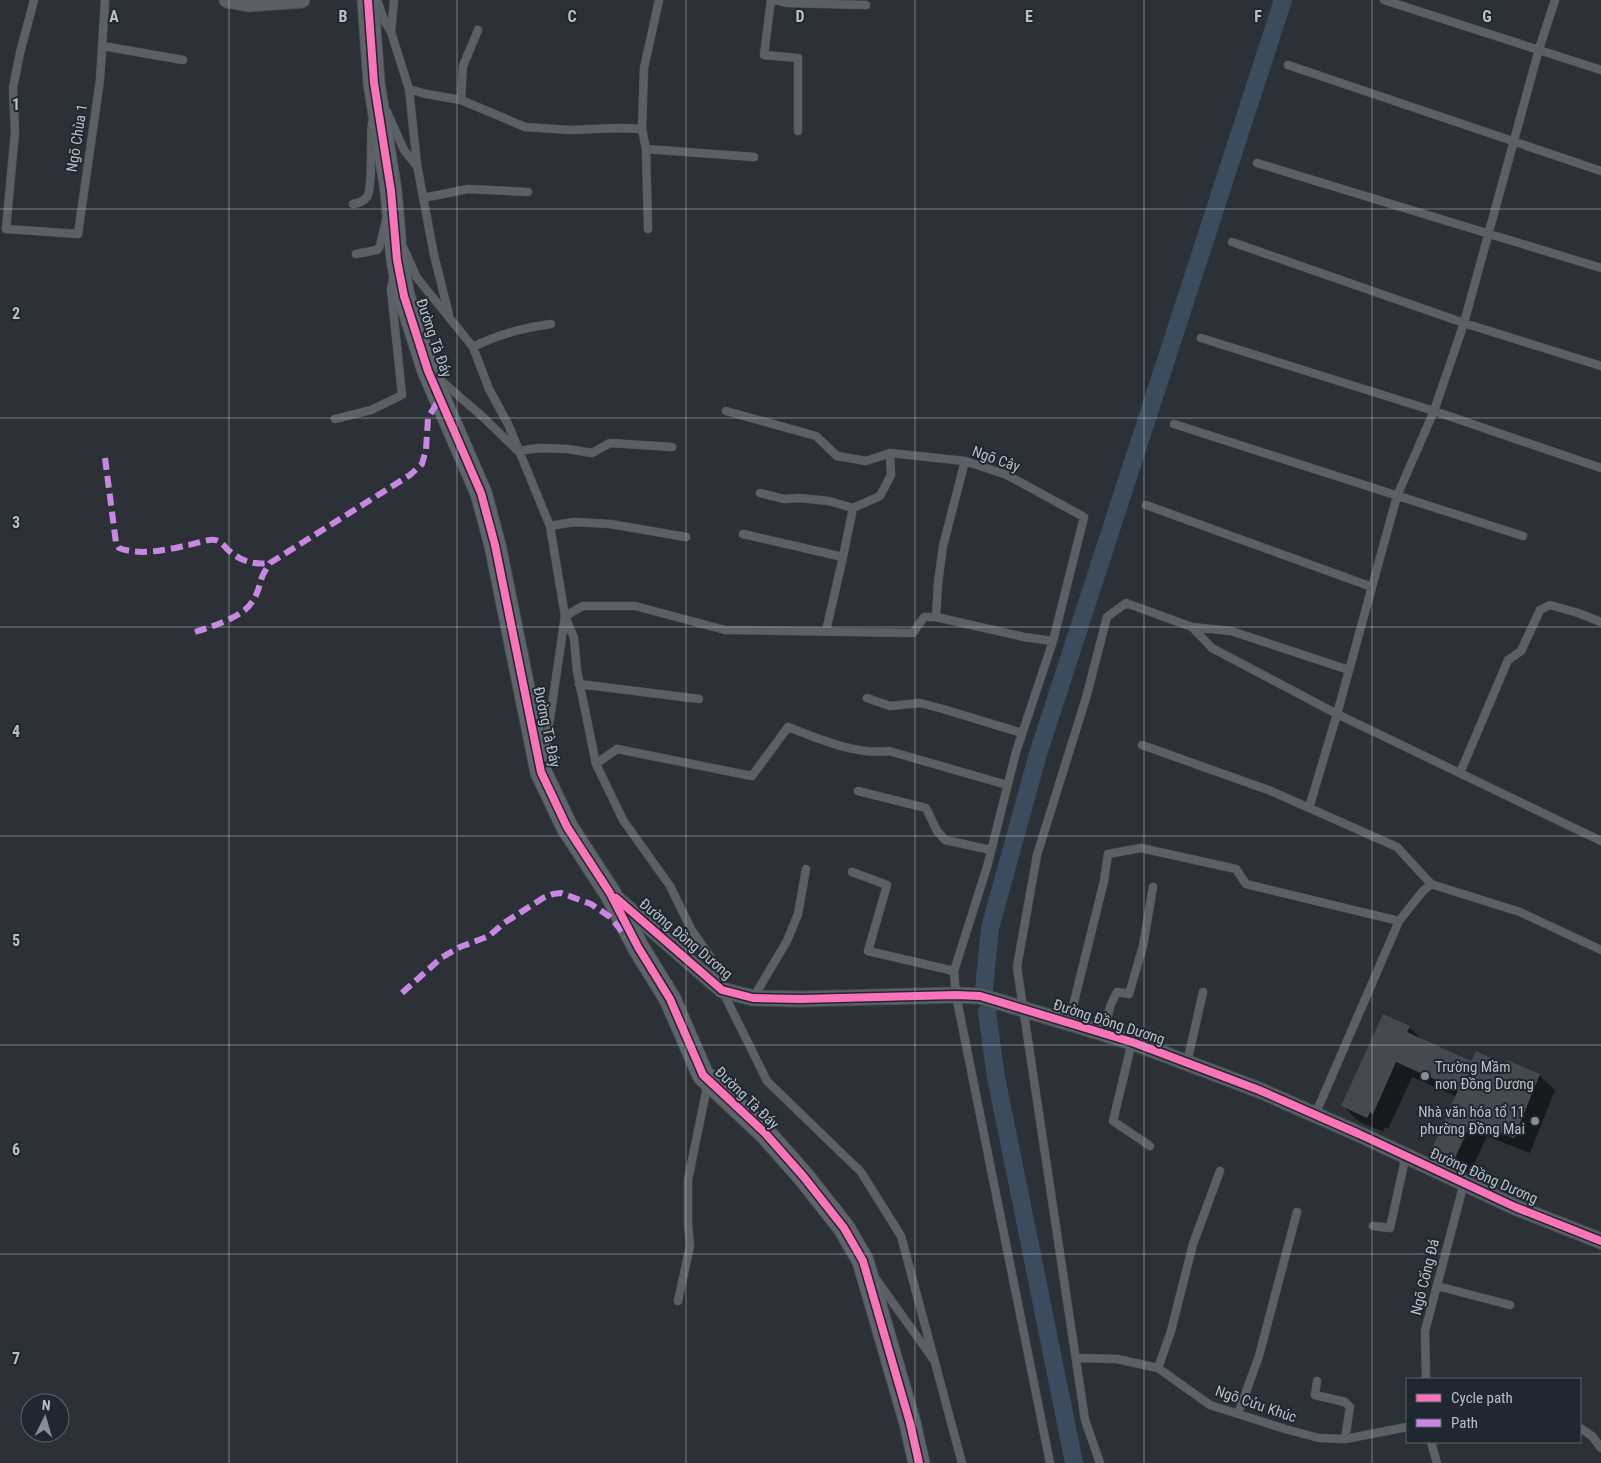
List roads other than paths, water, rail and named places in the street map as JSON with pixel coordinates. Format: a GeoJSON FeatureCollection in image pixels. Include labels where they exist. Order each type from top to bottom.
{"type":"FeatureCollection","features":[{"type":"Feature","properties":{"kind":"street"},"geometry":{"type":"LineString","coordinates":[[227,0],[249,4],[302,0]]}},
{"type":"Feature","properties":{"kind":"street","name":"Đường Tà Đáy"},"geometry":{"type":"LineString","coordinates":[[368,0],[375,88],[391,191],[404,296],[428,371],[481,493],[486,510],[505,591],[541,772],[567,827],[610,893],[638,948],[670,999],[703,1076],[764,1133],[803,1176],[844,1228],[863,1261],[910,1423],[919,1463]]}},
{"type":"Feature","properties":{"kind":"street","name":"Đường Đồng Dương"},"geometry":{"type":"LineString","coordinates":[[610,893],[722,990],[753,998],[980,996],[1132,1042],[1259,1090],[1406,1155],[1514,1207],[1601,1241]]}},
{"type":"Feature","properties":{"kind":"lane","name":"Ngõ Chùa 1"},"geometry":{"type":"LineString","coordinates":[[34,0],[13,88],[15,132],[6,229],[78,234],[100,80],[105,0]]}},
{"type":"Feature","properties":{"kind":"lane"},"geometry":{"type":"LineString","coordinates":[[376,0],[391,32],[409,89],[417,165],[434,255],[449,317]]}},
{"type":"Feature","properties":{"kind":"lane"},"geometry":{"type":"LineString","coordinates":[[391,32],[394,0]]}},
{"type":"Feature","properties":{"kind":"lane"},"geometry":{"type":"LineString","coordinates":[[648,229],[646,149],[642,129],[644,68],[659,0]]}},
{"type":"Feature","properties":{"kind":"lane"},"geometry":{"type":"LineString","coordinates":[[771,0],[764,55],[798,58],[798,131]]}},
{"type":"Feature","properties":{"kind":"lane"},"geometry":{"type":"LineString","coordinates":[[775,0],[787,3],[866,5]]}},
{"type":"Feature","properties":{"kind":"lane"},"geometry":{"type":"LineString","coordinates":[[1384,0],[1601,70]]}},
{"type":"Feature","properties":{"kind":"lane"},"geometry":{"type":"LineString","coordinates":[[1309,808],[1397,496],[1434,411],[1464,323],[1538,49],[1555,0]]}},
{"type":"Feature","properties":{"kind":"lane"},"geometry":{"type":"LineString","coordinates":[[461,100],[463,66],[478,30]]}},
{"type":"Feature","properties":{"kind":"lane"},"geometry":{"type":"LineString","coordinates":[[102,46],[182,60]]}},
{"type":"Feature","properties":{"kind":"lane"},"geometry":{"type":"LineString","coordinates":[[1288,65],[1601,172]]}},
{"type":"Feature","properties":{"kind":"lane"},"geometry":{"type":"LineString","coordinates":[[375,88],[404,150],[417,165]]}},
{"type":"Feature","properties":{"kind":"lane"},"geometry":{"type":"LineString","coordinates":[[353,204],[361,202],[368,196],[375,88]]}},
{"type":"Feature","properties":{"kind":"lane"},"geometry":{"type":"LineString","coordinates":[[409,89],[461,100],[525,127],[569,130],[642,129]]}},
{"type":"Feature","properties":{"kind":"lane"},"geometry":{"type":"LineString","coordinates":[[646,149],[754,157]]}},
{"type":"Feature","properties":{"kind":"lane"},"geometry":{"type":"LineString","coordinates":[[1257,163],[1601,268]]}},
{"type":"Feature","properties":{"kind":"lane"},"geometry":{"type":"LineString","coordinates":[[423,198],[468,189],[528,192]]}},
{"type":"Feature","properties":{"kind":"lane"},"geometry":{"type":"LineString","coordinates":[[356,254],[376,250],[380,246],[391,191]]}},
{"type":"Feature","properties":{"kind":"lane"},"geometry":{"type":"LineString","coordinates":[[1232,242],[1464,323],[1601,366]]}},
{"type":"Feature","properties":{"kind":"lane"},"geometry":{"type":"LineString","coordinates":[[335,419],[371,410],[402,395],[391,289],[397,250],[405,251],[417,278],[473,347],[489,389],[508,424],[550,526],[565,616],[574,638],[580,684],[596,764],[622,820],[670,886],[691,929],[716,965],[722,990],[767,1081],[861,1172],[901,1236],[962,1463]]}},
{"type":"Feature","properties":{"kind":"lane"},"geometry":{"type":"LineString","coordinates":[[473,347],[492,337],[518,329],[552,324]]}},
{"type":"Feature","properties":{"kind":"lane"},"geometry":{"type":"LineString","coordinates":[[1201,338],[1434,411],[1601,468]]}},
{"type":"Feature","properties":{"kind":"lane"},"geometry":{"type":"LineString","coordinates":[[428,371],[465,401],[518,451]]}},
{"type":"Feature","properties":{"kind":"lane"},"geometry":{"type":"LineString","coordinates":[[726,411],[816,436],[837,456],[866,460],[890,453],[891,475],[880,496],[853,508],[830,501],[799,498],[784,499],[760,493]]}},
{"type":"Feature","properties":{"kind":"lane"},"geometry":{"type":"LineString","coordinates":[[1174,424],[1523,536]]}},
{"type":"Feature","properties":{"kind":"lane"},"geometry":{"type":"LineString","coordinates":[[518,451],[539,448],[568,449],[592,453],[610,443],[672,447]]}},
{"type":"Feature","properties":{"kind":"lane","name":"Ngõ Cây"},"geometry":{"type":"LineString","coordinates":[[890,453],[966,461],[1008,475],[1084,517],[1053,641]]}},
{"type":"Feature","properties":{"kind":"lane"},"geometry":{"type":"LineString","coordinates":[[936,617],[943,546],[966,461]]}},
{"type":"Feature","properties":{"kind":"lane"},"geometry":{"type":"LineString","coordinates":[[1146,505],[1372,586]]}},
{"type":"Feature","properties":{"kind":"lane"},"geometry":{"type":"LineString","coordinates":[[826,631],[844,557],[853,508]]}},
{"type":"Feature","properties":{"kind":"lane"},"geometry":{"type":"LineString","coordinates":[[550,526],[574,522],[610,524],[686,538]]}},
{"type":"Feature","properties":{"kind":"lane"},"geometry":{"type":"LineString","coordinates":[[743,534],[844,557]]}},
{"type":"Feature","properties":{"kind":"lane"},"geometry":{"type":"LineString","coordinates":[[1100,1463],[1085,1420],[1017,967],[1037,855],[1086,698],[1107,617],[1126,603],[1192,627],[1231,631],[1349,670]]}},
{"type":"Feature","properties":{"kind":"lane"},"geometry":{"type":"LineString","coordinates":[[565,616],[583,606],[635,606],[725,630],[913,633],[924,617],[936,617],[1024,637],[1053,641],[1022,733],[987,867],[954,971],[956,995],[1050,1463]]}},
{"type":"Feature","properties":{"kind":"lane"},"geometry":{"type":"LineString","coordinates":[[1460,773],[1508,660],[1521,651],[1540,610],[1550,606],[1578,613],[1601,622]]}},
{"type":"Feature","properties":{"kind":"lane"},"geometry":{"type":"LineString","coordinates":[[541,772],[549,730],[565,616]]}},
{"type":"Feature","properties":{"kind":"lane"},"geometry":{"type":"LineString","coordinates":[[1192,627],[1212,648],[1337,714],[1601,841]]}},
{"type":"Feature","properties":{"kind":"lane"},"geometry":{"type":"LineString","coordinates":[[580,684],[699,699]]}},
{"type":"Feature","properties":{"kind":"lane"},"geometry":{"type":"LineString","coordinates":[[867,698],[890,706],[920,704],[943,708],[1022,733]]}},
{"type":"Feature","properties":{"kind":"lane"},"geometry":{"type":"LineString","coordinates":[[596,764],[617,748],[752,776],[788,727],[826,741],[872,753],[889,751],[1007,785]]}},
{"type":"Feature","properties":{"kind":"lane"},"geometry":{"type":"LineString","coordinates":[[1142,745],[1271,791],[1397,847],[1431,884],[1520,912],[1601,950]]}},
{"type":"Feature","properties":{"kind":"lane"},"geometry":{"type":"LineString","coordinates":[[858,791],[926,808],[937,831],[946,840],[991,850]]}},
{"type":"Feature","properties":{"kind":"lane"},"geometry":{"type":"LineString","coordinates":[[1069,1022],[1104,881],[1108,854],[1141,848],[1236,869],[1246,884],[1399,921]]}},
{"type":"Feature","properties":{"kind":"lane"},"geometry":{"type":"LineString","coordinates":[[753,998],[787,941],[798,914],[806,870]]}},
{"type":"Feature","properties":{"kind":"lane"},"geometry":{"type":"LineString","coordinates":[[852,872],[887,885],[868,950],[954,971]]}},
{"type":"Feature","properties":{"kind":"lane"},"geometry":{"type":"LineString","coordinates":[[1315,1115],[1399,921],[1422,892],[1431,884]]}},
{"type":"Feature","properties":{"kind":"lane"},"geometry":{"type":"LineString","coordinates":[[1103,1033],[1111,1004],[1117,992],[1129,994],[1144,946],[1153,887]]}},
{"type":"Feature","properties":{"kind":"lane"},"geometry":{"type":"LineString","coordinates":[[1187,1063],[1203,992]]}},
{"type":"Feature","properties":{"kind":"lane"},"geometry":{"type":"LineString","coordinates":[[1132,1042],[1113,1121],[1150,1146]]}},
{"type":"Feature","properties":{"kind":"lane"},"geometry":{"type":"LineString","coordinates":[[678,1301],[690,1246],[688,1180],[708,1080]]}},
{"type":"Feature","properties":{"kind":"lane"},"geometry":{"type":"LineString","coordinates":[[1373,1226],[1390,1228],[1406,1155]]}},
{"type":"Feature","properties":{"kind":"lane"},"geometry":{"type":"LineString","coordinates":[[1158,1368],[1171,1331],[1193,1244],[1220,1171]]}},
{"type":"Feature","properties":{"kind":"lane","name":"Ngõ Cống Đá"},"geometry":{"type":"LineString","coordinates":[[1426,1378],[1425,1332],[1464,1183]]}},
{"type":"Feature","properties":{"kind":"lane"},"geometry":{"type":"LineString","coordinates":[[1238,1414],[1259,1356],[1297,1212]]}},
{"type":"Feature","properties":{"kind":"lane"},"geometry":{"type":"LineString","coordinates":[[863,1261],[936,1363]]}},
{"type":"Feature","properties":{"kind":"lane"},"geometry":{"type":"LineString","coordinates":[[1437,1286],[1510,1305]]}},
{"type":"Feature","properties":{"kind":"lane","name":"Ngõ Cửu Khúc"},"geometry":{"type":"LineString","coordinates":[[1076,1358],[1117,1359],[1158,1368],[1210,1405],[1320,1438],[1345,1439],[1406,1427]]}},
{"type":"Feature","properties":{"kind":"lane"},"geometry":{"type":"LineString","coordinates":[[1317,1381],[1315,1395],[1345,1402],[1350,1407],[1345,1439]]}},
{"type":"Feature","properties":{"kind":"lane"},"geometry":{"type":"LineString","coordinates":[[1581,1429],[1592,1436],[1601,1448]]}},
{"type":"Feature","properties":{"kind":"lane"},"geometry":{"type":"LineString","coordinates":[[1431,1443],[1437,1463]]}},
{"type":"Feature","properties":{"kind":"waterway"},"geometry":{"type":"LineString","coordinates":[[984,990],[990,928],[1038,754],[1283,0]]}},
{"type":"Feature","properties":{"kind":"waterway"},"geometry":{"type":"LineString","coordinates":[[987,1012],[996,1077],[1074,1463]]}},
{"type":"Feature","properties":{"kind":"place","name":"Trường Mầm non Đồng Dương"},"geometry":{"type":"Point","coordinates":[1425,1076]}},
{"type":"Feature","properties":{"kind":"place","name":"Nhà văn hóa tổ 11 phường Đồng Mai"},"geometry":{"type":"Point","coordinates":[1535,1121]}}]}
